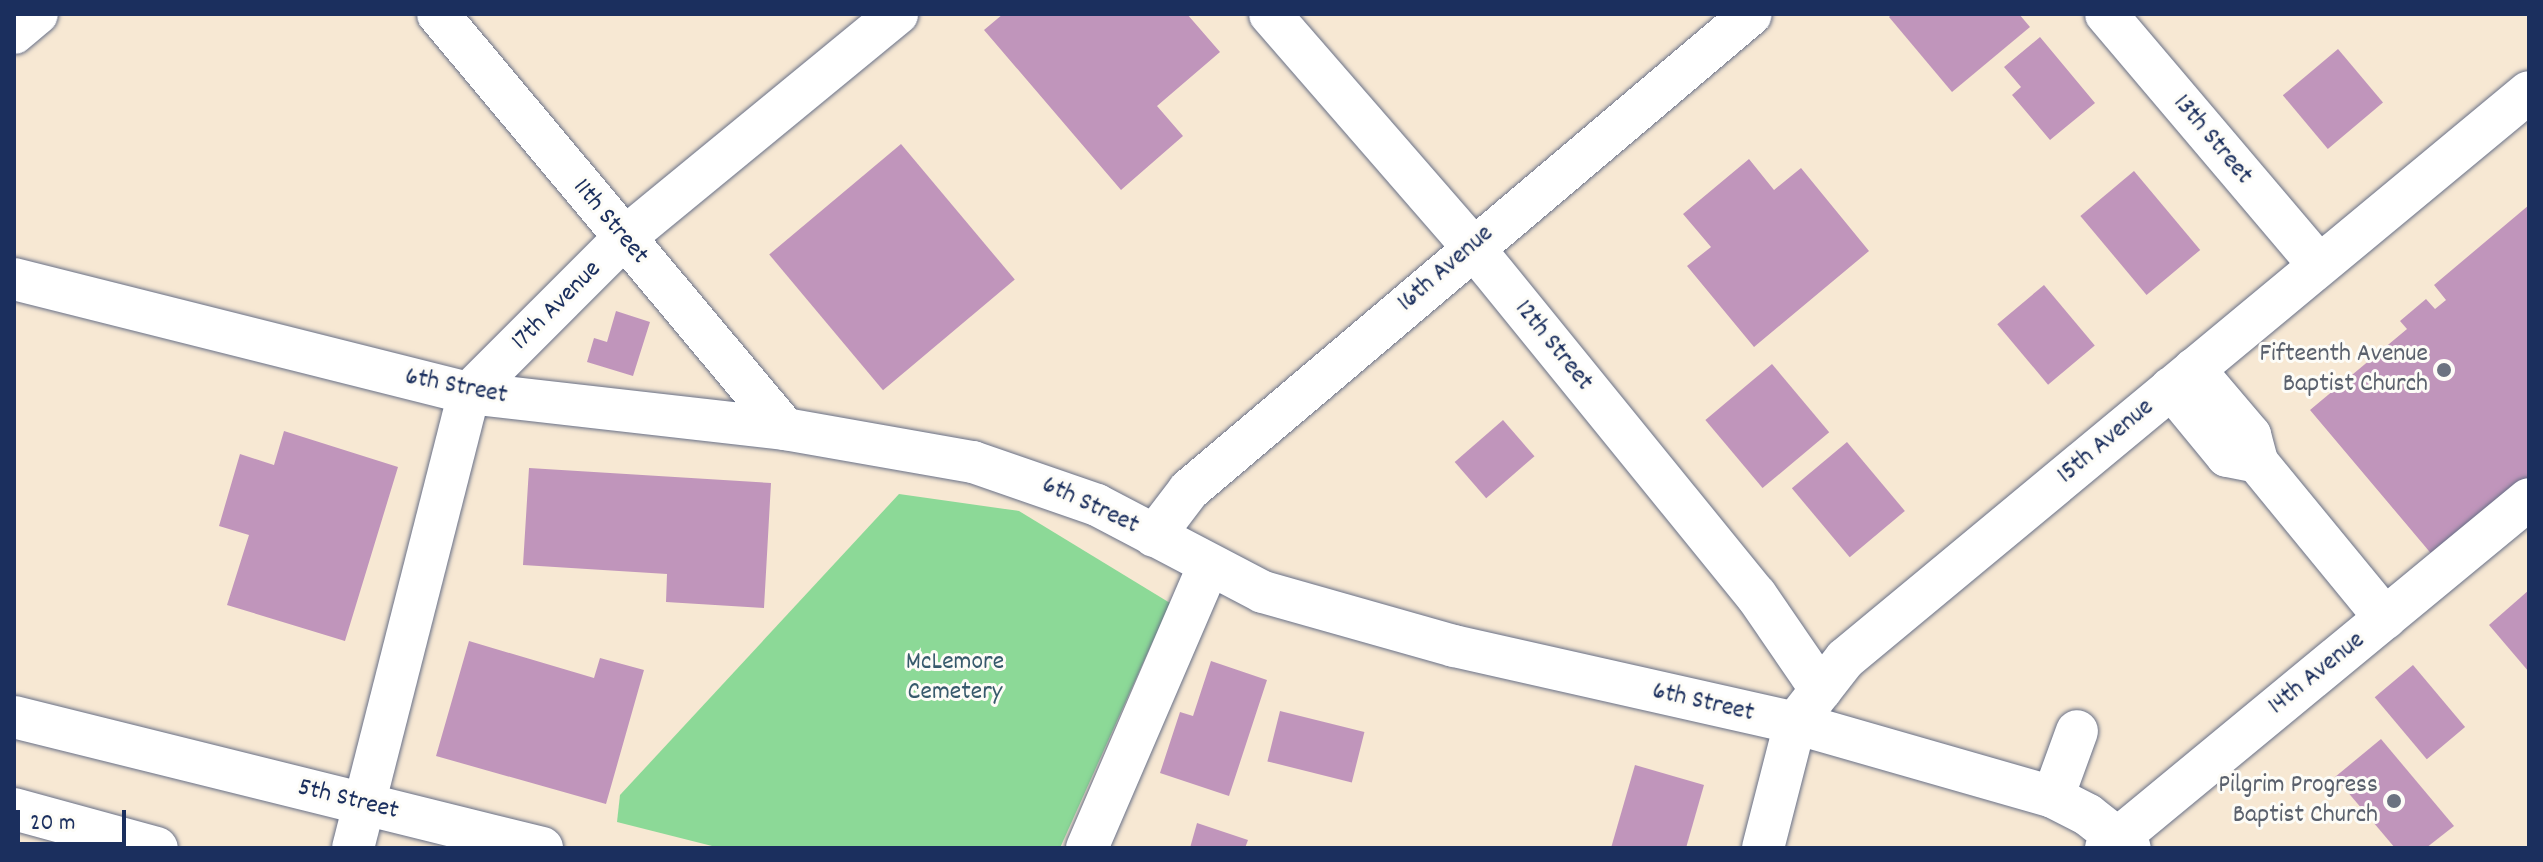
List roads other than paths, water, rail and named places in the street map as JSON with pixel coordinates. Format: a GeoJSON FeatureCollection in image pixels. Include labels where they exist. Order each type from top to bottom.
{"type":"FeatureCollection","features":[{"type":"Feature","properties":{"kind":"street"},"geometry":{"type":"LineString","coordinates":[[14,33],[37,14]]}},
{"type":"Feature","properties":{"kind":"street","name":"11th Street"},"geometry":{"type":"LineString","coordinates":[[438,14],[623,239],[785,429]]}},
{"type":"Feature","properties":{"kind":"street","name":"17th Avenue"},"geometry":{"type":"LineString","coordinates":[[469,393],[623,239],[897,14]]}},
{"type":"Feature","properties":{"kind":"street","name":"12th Street"},"geometry":{"type":"LineString","coordinates":[[1270,14],[1472,246],[1756,595],[1821,690]]}},
{"type":"Feature","properties":{"kind":"street","name":"16th Avenue"},"geometry":{"type":"LineString","coordinates":[[1154,536],[1189,490],[1472,246],[1751,14]]}},
{"type":"Feature","properties":{"kind":"street","name":"13th Street"},"geometry":{"type":"LineString","coordinates":[[2106,14],[2319,265]]}},
{"type":"Feature","properties":{"kind":"street","name":"15th Avenue"},"geometry":{"type":"LineString","coordinates":[[1763,848],[1795,723],[1845,659],[2529,92]]}},
{"type":"Feature","properties":{"kind":"street","name":"6th Street"},"geometry":{"type":"LineString","coordinates":[[14,279],[469,393],[785,429],[973,462],[1033,478],[1097,505],[1208,567],[1326,613],[1795,723],[2053,797],[2118,844]]}},
{"type":"Feature","properties":{"kind":"street"},"geometry":{"type":"LineString","coordinates":[[2182,379],[2227,456],[2257,462],[2385,618]]}},
{"type":"Feature","properties":{"kind":"street"},"geometry":{"type":"LineString","coordinates":[[353,848],[469,393]]}},
{"type":"Feature","properties":{"kind":"street","name":"14th Avenue"},"geometry":{"type":"LineString","coordinates":[[2118,844],[2529,499]]}},
{"type":"Feature","properties":{"kind":"street"},"geometry":{"type":"LineString","coordinates":[[1087,848],[1208,567]]}},
{"type":"Feature","properties":{"kind":"street","name":"5th Street"},"geometry":{"type":"LineString","coordinates":[[17,730],[365,805],[542,848]]}},
{"type":"Feature","properties":{"kind":"street"},"geometry":{"type":"LineString","coordinates":[[2053,797],[2077,731]]}},
{"type":"Feature","properties":{"kind":"street"},"geometry":{"type":"LineString","coordinates":[[14,809],[157,848]]}},
{"type":"Feature","properties":{"kind":"place","name":"Fifteenth Avenue Baptist Church"},"geometry":{"type":"Point","coordinates":[2444,370]}},
{"type":"Feature","properties":{"kind":"place","name":"Pilgrim Progress Baptist Church"},"geometry":{"type":"Point","coordinates":[2394,801]}},
{"type":"Feature","properties":{"kind":"park label","name":"McLemore Cemetery"},"geometry":{"type":"Point","coordinates":[955,678]}}]}
